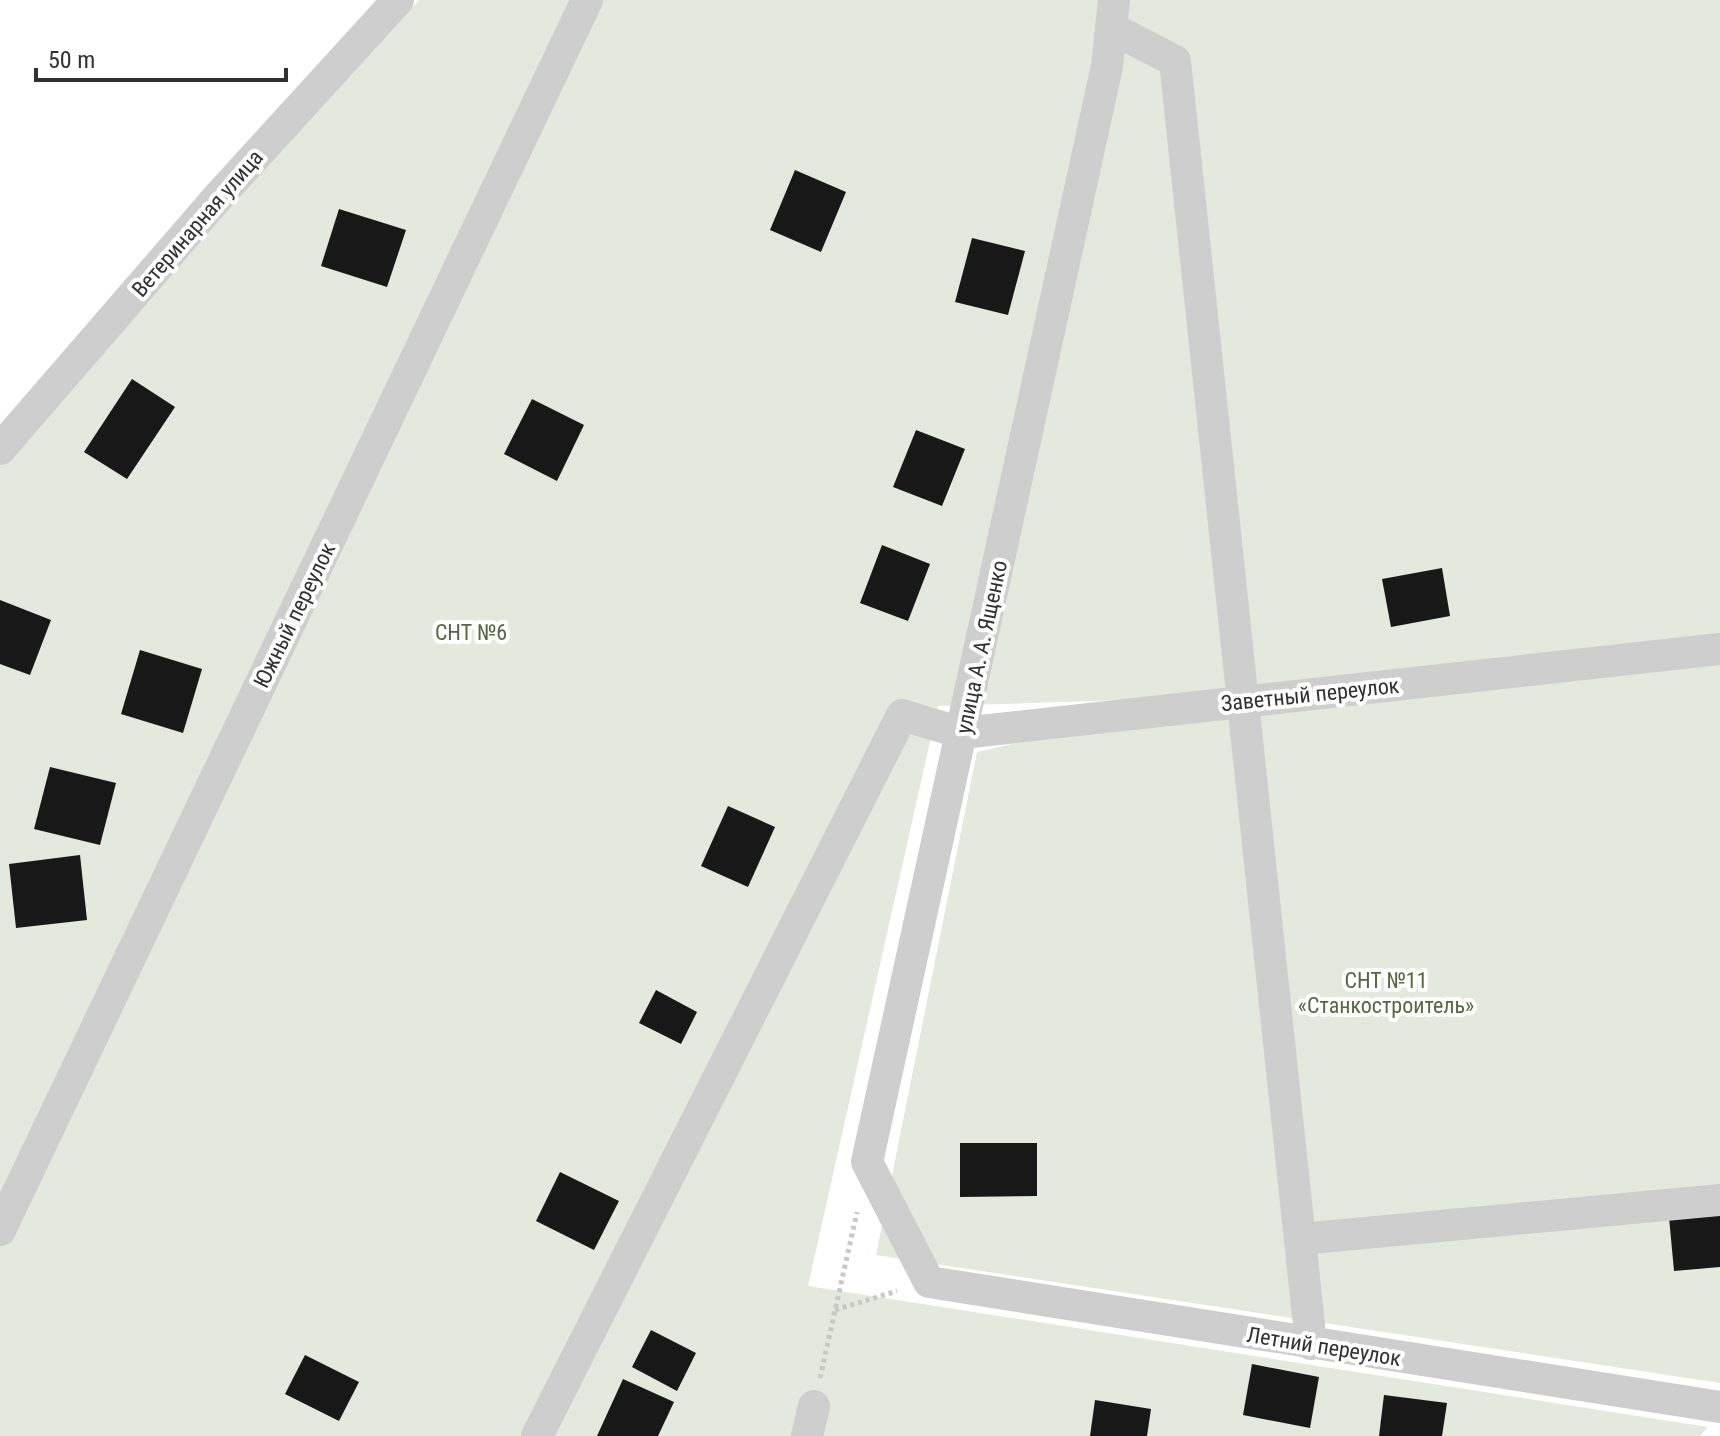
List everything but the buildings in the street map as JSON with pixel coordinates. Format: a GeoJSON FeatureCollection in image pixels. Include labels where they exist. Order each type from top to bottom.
{"type":"FeatureCollection","features":[{"type":"Feature","properties":{"kind":"street","name":"Ветеринарная улица"},"geometry":{"type":"LineString","coordinates":[[0,449],[219,196],[398,0]]}},
{"type":"Feature","properties":{"kind":"street","name":"Южный переулок"},"geometry":{"type":"LineString","coordinates":[[0,1230],[587,0]]}},
{"type":"Feature","properties":{"kind":"street"},"geometry":{"type":"LineString","coordinates":[[1113,14],[1175,61],[1311,1344]]}},
{"type":"Feature","properties":{"kind":"street","name":"улица А. А. Ященко"},"geometry":{"type":"LineString","coordinates":[[867,1162],[1107,66],[1113,14]]}},
{"type":"Feature","properties":{"kind":"street","name":"Заветный переулок"},"geometry":{"type":"LineString","coordinates":[[537,1436],[902,715],[962,733],[1720,649]]}},
{"type":"Feature","properties":{"kind":"street"},"geometry":{"type":"LineString","coordinates":[[867,1162],[929,1282]]}},
{"type":"Feature","properties":{"kind":"street"},"geometry":{"type":"LineString","coordinates":[[1300,1239],[1720,1200]]}},
{"type":"Feature","properties":{"kind":"street","name":"Летний переулок"},"geometry":{"type":"LineString","coordinates":[[929,1282],[1720,1407]]}},
{"type":"Feature","properties":{"kind":"path"},"geometry":{"type":"LineString","coordinates":[[810,1421],[867,1162]]}},
{"type":"Feature","properties":{"kind":"path"},"geometry":{"type":"LineString","coordinates":[[835,1310],[929,1282]]}},
{"type":"Feature","properties":{"kind":"green space","name":"СНТ №6"},"geometry":{"type":"Polygon","coordinates":[[[419,0],[1720,0],[1720,1383],[876,1255],[977,752],[1223,697],[938,706],[808,1286],[1708,1427],[1700,1436],[0,1436],[0,444],[419,0]]]}},
{"type":"Feature","properties":{"kind":"park label","name":"СНТ №11 «Станкостроитель»"},"geometry":{"type":"Point","coordinates":[1386,992]}}]}
